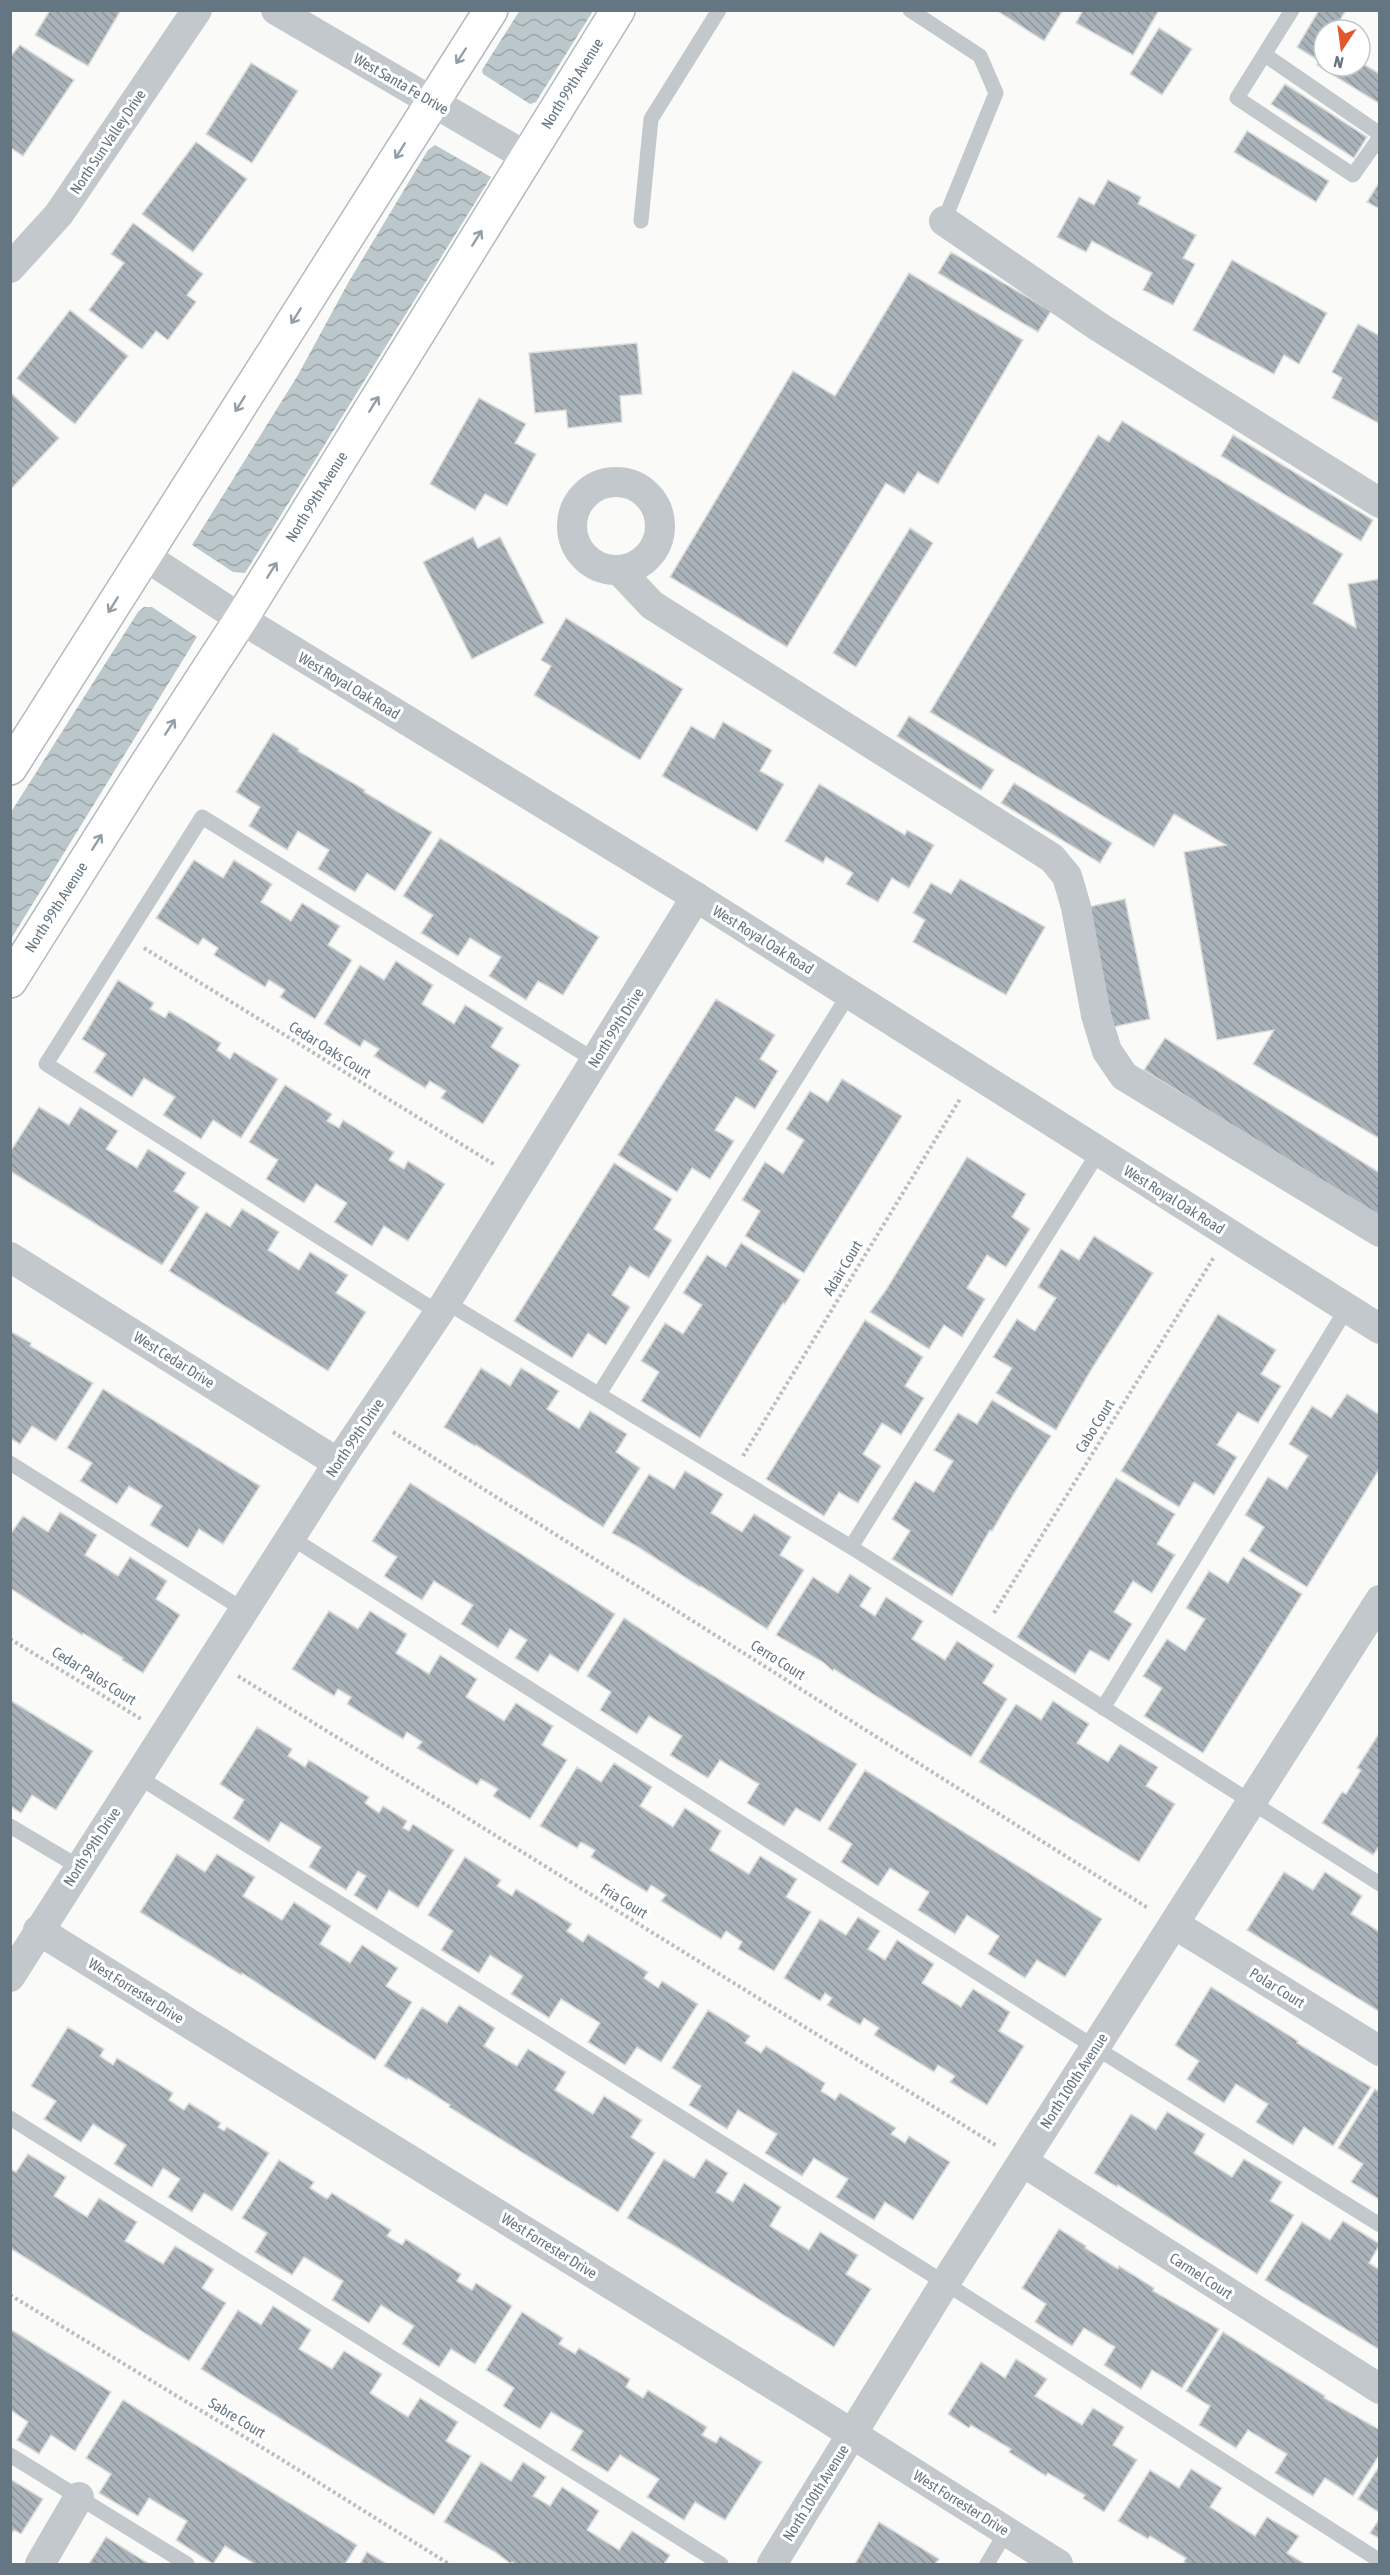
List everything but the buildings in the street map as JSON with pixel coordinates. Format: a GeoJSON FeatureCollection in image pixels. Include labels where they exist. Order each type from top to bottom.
{"type":"FeatureCollection","features":[{"type":"Feature","properties":{"kind":"main road"},"geometry":{"type":"LineString","coordinates":[[10,768],[491,10]]}},
{"type":"Feature","properties":{"kind":"main road","name":"North 99th Avenue"},"geometry":{"type":"LineString","coordinates":[[10,981],[138,776],[241,620],[618,10]]}},
{"type":"Feature","properties":{"kind":"street","name":"North Sun Valley Drive"},"geometry":{"type":"LineString","coordinates":[[10,268],[59,214],[196,10]]}},
{"type":"Feature","properties":{"kind":"street","name":"West Santa Fe Drive"},"geometry":{"type":"LineString","coordinates":[[276,10],[526,157]]}},
{"type":"Feature","properties":{"kind":"street"},"geometry":{"type":"LineString","coordinates":[[944,221],[1099,327],[1380,503]]}},
{"type":"Feature","properties":{"kind":"street","name":"West Royal Oak Road"},"geometry":{"type":"LineString","coordinates":[[145,556],[241,620],[696,897],[1380,1329]]}},
{"type":"Feature","properties":{"kind":"street"},"geometry":{"type":"LineString","coordinates":[[619,570],[652,605],[1052,858],[1066,876],[1076,907],[1096,1015],[1107,1051],[1124,1076],[1380,1232]]}},
{"type":"Feature","properties":{"kind":"street","name":"North 99th Drive"},"geometry":{"type":"LineString","coordinates":[[10,1977],[338,1462],[443,1307],[696,897]]}},
{"type":"Feature","properties":{"kind":"street","name":"West Cedar Drive"},"geometry":{"type":"LineString","coordinates":[[10,1257],[338,1462]]}},
{"type":"Feature","properties":{"kind":"street","name":"North 100th Avenue"},"geometry":{"type":"LineString","coordinates":[[771,2565],[945,2283],[1380,1599]]}},
{"type":"Feature","properties":{"kind":"street","name":"Polar Court"},"geometry":{"type":"LineString","coordinates":[[1174,1924],[1380,2051]]}},
{"type":"Feature","properties":{"kind":"street","name":"West Forrester Drive"},"geometry":{"type":"LineString","coordinates":[[38,1930],[852,2434],[1058,2565]]}},
{"type":"Feature","properties":{"kind":"street","name":"Carmel Court"},"geometry":{"type":"LineString","coordinates":[[1023,2162],[1380,2390]]}},
{"type":"Feature","properties":{"kind":"street"},"geometry":{"type":"LineString","coordinates":[[40,2565],[79,2497]]}},
{"type":"Feature","properties":{"kind":"lane"},"geometry":{"type":"LineString","coordinates":[[641,221],[651,119],[719,10]]}},
{"type":"Feature","properties":{"kind":"lane"},"geometry":{"type":"LineString","coordinates":[[910,10],[980,56],[996,93],[944,221]]}},
{"type":"Feature","properties":{"kind":"lane"},"geometry":{"type":"LineString","coordinates":[[1264,55],[1380,136],[1353,175],[1237,98],[1292,10]]}},
{"type":"Feature","properties":{"kind":"lane"},"geometry":{"type":"LineString","coordinates":[[596,1061],[202,817],[128,938],[46,1064],[443,1307],[599,1394],[851,1547],[1380,1884]]}},
{"type":"Feature","properties":{"kind":"lane"},"geometry":{"type":"LineString","coordinates":[[599,1394],[849,994]]}},
{"type":"Feature","properties":{"kind":"lane"},"geometry":{"type":"LineString","coordinates":[[851,1547],[1098,1153]]}},
{"type":"Feature","properties":{"kind":"lane"},"geometry":{"type":"LineString","coordinates":[[1103,1708],[1347,1308]]}},
{"type":"Feature","properties":{"kind":"lane"},"geometry":{"type":"LineString","coordinates":[[10,1463],[244,1610]]}},
{"type":"Feature","properties":{"kind":"lane"},"geometry":{"type":"LineString","coordinates":[[290,1537],[1096,2048],[1380,2225]]}},
{"type":"Feature","properties":{"kind":"lane"},"geometry":{"type":"LineString","coordinates":[[137,1776],[945,2283],[1380,2561]]}},
{"type":"Feature","properties":{"kind":"lane"},"geometry":{"type":"LineString","coordinates":[[10,1826],[79,1867]]}},
{"type":"Feature","properties":{"kind":"lane"},"geometry":{"type":"LineString","coordinates":[[10,2118],[721,2565]]}},
{"type":"Feature","properties":{"kind":"lane"},"geometry":{"type":"LineString","coordinates":[[10,2455],[187,2565]]}},
{"type":"Feature","properties":{"kind":"lane"},"geometry":{"type":"LineString","coordinates":[[987,2565],[1006,2532]]}},
{"type":"Feature","properties":{"kind":"path","name":"Cedar Oaks Court"},"geometry":{"type":"LineString","coordinates":[[128,938],[521,1181]]}},
{"type":"Feature","properties":{"kind":"path","name":"Adair Court"},"geometry":{"type":"LineString","coordinates":[[731,1475],[975,1073]]}},
{"type":"Feature","properties":{"kind":"path","name":"Cabo Court"},"geometry":{"type":"LineString","coordinates":[[982,1631],[1228,1234]]}},
{"type":"Feature","properties":{"kind":"path","name":"Cerro Court"},"geometry":{"type":"LineString","coordinates":[[369,1416],[1174,1924]]}},
{"type":"Feature","properties":{"kind":"path","name":"Cedar Palos Court"},"geometry":{"type":"LineString","coordinates":[[10,1639],[164,1733]]}},
{"type":"Feature","properties":{"kind":"path","name":"Fria Court"},"geometry":{"type":"LineString","coordinates":[[212,1660],[1023,2162]]}},
{"type":"Feature","properties":{"kind":"path","name":"Sabre Court"},"geometry":{"type":"LineString","coordinates":[[10,2295],[276,2456],[449,2565]]}},
{"type":"Feature","properties":{"kind":"water"},"geometry":{"type":"Polygon","coordinates":[[[520,10],[593,11],[536,102],[530,104],[483,74],[482,70],[520,10]]]}},
{"type":"Feature","properties":{"kind":"water"},"geometry":{"type":"Polygon","coordinates":[[[435,145],[491,177],[245,573],[233,572],[192,545],[298,375],[348,283],[428,150],[435,145]]]}},
{"type":"Feature","properties":{"kind":"water"},"geometry":{"type":"Polygon","coordinates":[[[144,607],[152,607],[197,637],[11,939],[11,812],[138,612],[144,607]]]}}]}
